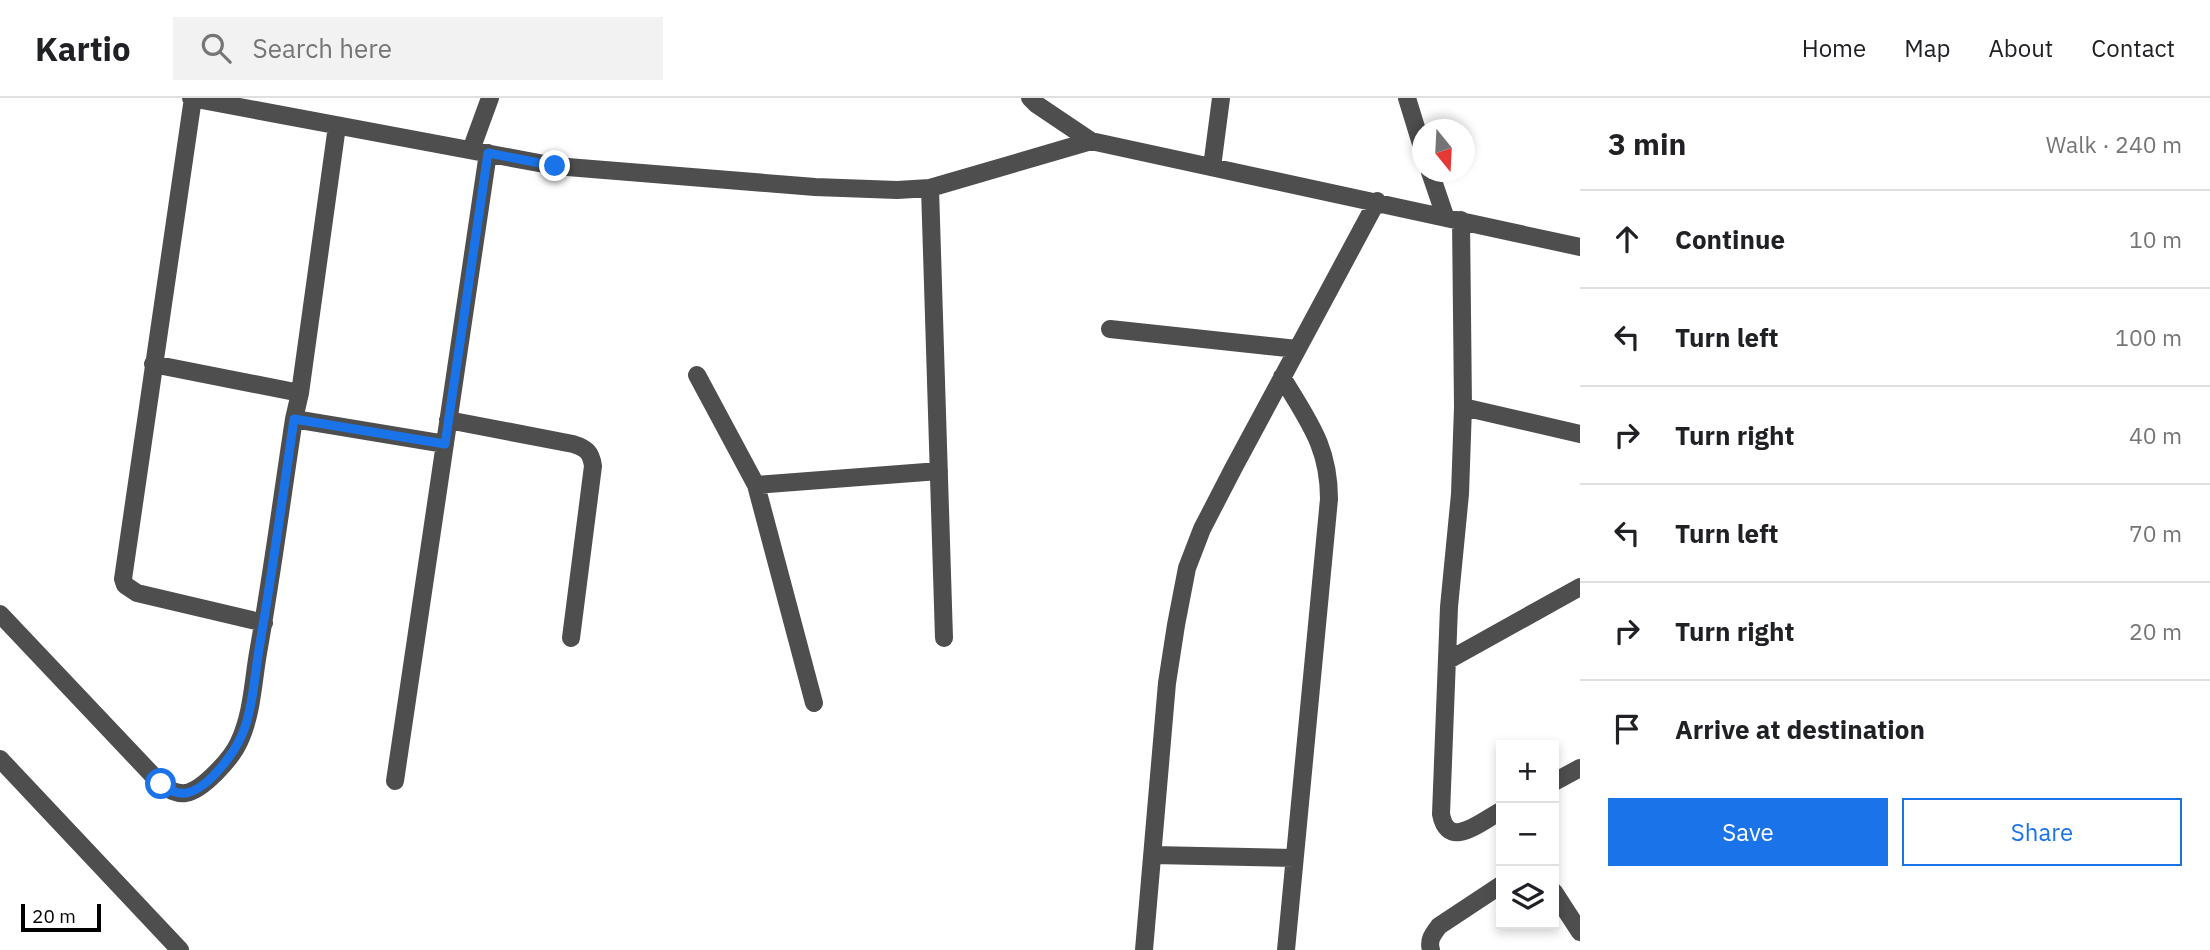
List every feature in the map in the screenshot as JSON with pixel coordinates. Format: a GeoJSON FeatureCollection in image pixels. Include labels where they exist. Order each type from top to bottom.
{"type":"FeatureCollection","features":[{"type":"Feature","properties":{"kind":"street"},"geometry":{"type":"LineString","coordinates":[[264,623],[137,593],[125,585],[122,573],[192,98],[555,166],[815,187],[897,190],[930,188],[1091,141]]}},
{"type":"Feature","properties":{"kind":"street"},"geometry":{"type":"LineString","coordinates":[[395,781],[449,420],[479,152],[490,98]]}},
{"type":"Feature","properties":{"kind":"street"},"geometry":{"type":"LineString","coordinates":[[1030,98],[1091,141],[1580,247]]}},
{"type":"Feature","properties":{"kind":"street"},"geometry":{"type":"LineString","coordinates":[[1212,167],[1221,98]]}},
{"type":"Feature","properties":{"kind":"street"},"geometry":{"type":"LineString","coordinates":[[1407,98],[1414,119]]}},
{"type":"Feature","properties":{"kind":"street"},"geometry":{"type":"LineString","coordinates":[[0,614],[161,784],[172,792],[195,790],[226,762],[238,745],[246,726],[264,623],[300,393],[337,125]]}},
{"type":"Feature","properties":{"kind":"street"},"geometry":{"type":"LineString","coordinates":[[1435,182],[1453,218],[1463,407],[1460,494],[1449,607],[1441,814],[1443,824],[1454,834],[1496,814]]}},
{"type":"Feature","properties":{"kind":"street"},"geometry":{"type":"LineString","coordinates":[[930,188],[944,639]]}},
{"type":"Feature","properties":{"kind":"street"},"geometry":{"type":"LineString","coordinates":[[1144,950],[1167,683],[1187,568],[1202,529],[1377,201]]}},
{"type":"Feature","properties":{"kind":"street"},"geometry":{"type":"LineString","coordinates":[[1110,329],[1297,349]]}},
{"type":"Feature","properties":{"kind":"street"},"geometry":{"type":"LineString","coordinates":[[153,364],[300,393]]}},
{"type":"Feature","properties":{"kind":"street"},"geometry":{"type":"LineString","coordinates":[[697,374],[756,485],[814,703]]}},
{"type":"Feature","properties":{"kind":"street"},"geometry":{"type":"LineString","coordinates":[[1282,377],[1317,436],[1329,474],[1329,499],[1286,950]]}},
{"type":"Feature","properties":{"kind":"street"},"geometry":{"type":"LineString","coordinates":[[1463,407],[1580,434]]}},
{"type":"Feature","properties":{"kind":"street"},"geometry":{"type":"LineString","coordinates":[[294,419],[445,444]]}},
{"type":"Feature","properties":{"kind":"street"},"geometry":{"type":"LineString","coordinates":[[449,420],[573,444],[589,452],[593,466],[571,638]]}},
{"type":"Feature","properties":{"kind":"street"},"geometry":{"type":"LineString","coordinates":[[756,485],[939,471]]}},
{"type":"Feature","properties":{"kind":"street"},"geometry":{"type":"LineString","coordinates":[[1447,661],[1580,587]]}},
{"type":"Feature","properties":{"kind":"street"},"geometry":{"type":"LineString","coordinates":[[0,758],[180,950]]}},
{"type":"Feature","properties":{"kind":"street"},"geometry":{"type":"LineString","coordinates":[[1559,780],[1579,772]]}},
{"type":"Feature","properties":{"kind":"street"},"geometry":{"type":"LineString","coordinates":[[1153,855],[1294,858]]}},
{"type":"Feature","properties":{"kind":"street"},"geometry":{"type":"LineString","coordinates":[[1431,950],[1429,945],[1439,926],[1496,888]]}},
{"type":"Feature","properties":{"kind":"street"},"geometry":{"type":"LineString","coordinates":[[1559,900],[1580,932]]}},
{"type":"Feature","properties":{"kind":"route"},"geometry":{"type":"LineString","coordinates":[[161,784],[172,792],[195,790],[226,762],[238,745],[246,726],[294,419],[445,444],[488,153],[555,166]]}}]}
